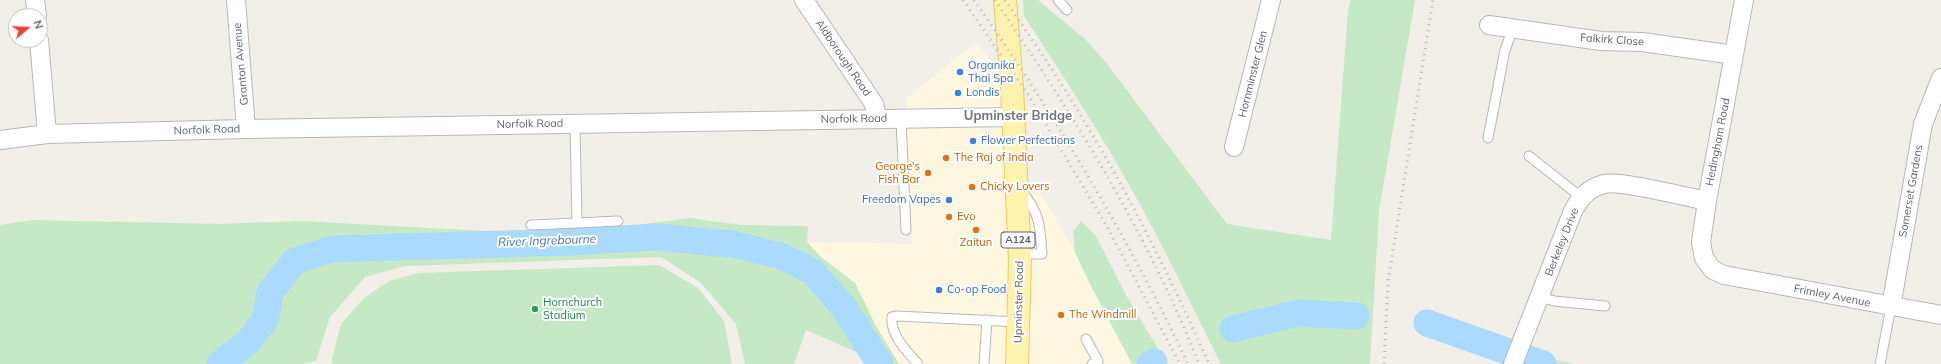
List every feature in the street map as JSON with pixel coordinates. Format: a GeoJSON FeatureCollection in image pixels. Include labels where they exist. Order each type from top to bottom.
{"type":"FeatureCollection","features":[{"type":"Feature","properties":{"kind":"main road","name":"Upminster Road"},"geometry":{"type":"LineString","coordinates":[[1006,0],[1017,183],[1019,254],[1019,322],[1017,364]]}},
{"type":"Feature","properties":{"kind":"street","name":"Granton Avenue"},"geometry":{"type":"LineString","coordinates":[[236,0],[246,129]]}},
{"type":"Feature","properties":{"kind":"street","name":"Aldborough Road"},"geometry":{"type":"LineString","coordinates":[[804,0],[874,104],[876,118]]}},
{"type":"Feature","properties":{"kind":"street","name":"Hornminster Glen"},"geometry":{"type":"LineString","coordinates":[[1234,147],[1271,0]]}},
{"type":"Feature","properties":{"kind":"street","name":"Hedingham Road"},"geometry":{"type":"LineString","coordinates":[[1724,275],[1713,270],[1704,258],[1702,242],[1706,201],[1744,0]]}},
{"type":"Feature","properties":{"kind":"street","name":"Falkirk Close"},"geometry":{"type":"LineString","coordinates":[[1489,25],[1602,41],[1642,42],[1734,55]]}},
{"type":"Feature","properties":{"kind":"street"},"geometry":{"type":"LineString","coordinates":[[40,48],[48,134]]}},
{"type":"Feature","properties":{"kind":"street","name":"Somerset Gardens"},"geometry":{"type":"LineString","coordinates":[[1891,307],[1923,124],[1941,78]]}},
{"type":"Feature","properties":{"kind":"street","name":"Norfolk Road"},"geometry":{"type":"LineString","coordinates":[[0,140],[48,134],[246,129],[1014,117]]}},
{"type":"Feature","properties":{"kind":"street","name":"Berkeley Drive"},"geometry":{"type":"LineString","coordinates":[[1513,364],[1572,211],[1581,197],[1592,189],[1605,184],[1622,185],[1706,201]]}},
{"type":"Feature","properties":{"kind":"street","name":"Frimley Avenue"},"geometry":{"type":"LineString","coordinates":[[1724,275],[1941,315]]}},
{"type":"Feature","properties":{"kind":"lane"},"geometry":{"type":"LineString","coordinates":[[1058,0],[1067,10]]}},
{"type":"Feature","properties":{"kind":"lane"},"geometry":{"type":"LineString","coordinates":[[1488,138],[1505,50],[1513,28]]}},
{"type":"Feature","properties":{"kind":"lane"},"geometry":{"type":"LineString","coordinates":[[901,118],[906,230]]}},
{"type":"Feature","properties":{"kind":"lane"},"geometry":{"type":"LineString","coordinates":[[575,124],[577,223]]}},
{"type":"Feature","properties":{"kind":"lane"},"geometry":{"type":"LineString","coordinates":[[1529,156],[1581,197]]}},
{"type":"Feature","properties":{"kind":"lane"},"geometry":{"type":"LineString","coordinates":[[531,224],[618,221]]}},
{"type":"Feature","properties":{"kind":"lane"},"geometry":{"type":"LineString","coordinates":[[1540,297],[1554,301],[1604,306]]}},
{"type":"Feature","properties":{"kind":"lane"},"geometry":{"type":"LineString","coordinates":[[1880,364],[1891,307]]}},
{"type":"Feature","properties":{"kind":"lane"},"geometry":{"type":"LineString","coordinates":[[918,364],[899,342],[892,322],[892,317],[1019,322]]}},
{"type":"Feature","properties":{"kind":"lane"},"geometry":{"type":"LineString","coordinates":[[984,364],[987,320]]}},
{"type":"Feature","properties":{"kind":"lane"},"geometry":{"type":"LineString","coordinates":[[1086,339],[1098,361],[1092,364]]}},
{"type":"Feature","properties":{"kind":"shaded area"},"geometry":{"type":"Polygon","coordinates":[[[976,42],[1012,87],[1017,183],[1034,182],[1075,252],[1132,364],[899,364],[876,326],[821,257],[807,242],[912,244],[906,132],[906,99],[976,42]]]}},
{"type":"Feature","properties":{"kind":"green space"},"geometry":{"type":"Polygon","coordinates":[[[1023,0],[1038,0],[1086,40],[1108,65],[1227,224],[1331,240],[1348,10],[1351,0],[1415,0],[1379,211],[1370,364],[1221,364],[1163,248],[1115,160],[1024,16],[1023,0]]]}},
{"type":"Feature","properties":{"kind":"green space"},"geometry":{"type":"Polygon","coordinates":[[[689,218],[741,225],[808,226],[807,242],[821,257],[855,283],[876,326],[899,364],[865,364],[859,353],[806,330],[794,364],[745,364],[736,324],[700,282],[661,257],[405,266],[365,277],[330,317],[316,361],[301,364],[0,364],[0,225],[32,220],[219,224],[300,221],[505,232],[638,225],[689,218]]]}},
{"type":"Feature","properties":{"kind":"green space"},"geometry":{"type":"Polygon","coordinates":[[[1081,221],[1096,236],[1126,295],[1167,364],[1132,364],[1075,252],[1073,231],[1081,221]]]}},
{"type":"Feature","properties":{"kind":"green space","name":"Hornchurch Stadium"},"geometry":{"type":"Polygon","coordinates":[[[659,265],[698,288],[724,321],[732,364],[332,364],[341,324],[364,298],[389,281],[418,273],[659,265]]]}},
{"type":"Feature","properties":{"kind":"green space"},"geometry":{"type":"Polygon","coordinates":[[[1535,355],[1574,364],[1532,364],[1535,355]]]}},
{"type":"Feature","properties":{"kind":"waterway","name":"River Ingrebourne"},"geometry":{"type":"LineString","coordinates":[[220,364],[249,341],[266,318],[270,292],[295,261],[332,249],[570,242],[655,237],[732,244],[781,256],[813,272],[845,309],[880,364]]}},
{"type":"Feature","properties":{"kind":"waterway","name":"River Ingrebourne"},"geometry":{"type":"LineString","coordinates":[[1233,329],[1298,313],[1356,316]]}},
{"type":"Feature","properties":{"kind":"waterway","name":"River Ingrebourne"},"geometry":{"type":"LineString","coordinates":[[1427,323],[1543,364]]}},
{"type":"Feature","properties":{"kind":"waterway","name":"River Ingrebourne"},"geometry":{"type":"LineString","coordinates":[[1150,364],[1154,362]]}},
{"type":"Feature","properties":{"kind":"railway"},"geometry":{"type":"LineString","coordinates":[[963,0],[1029,96],[1109,230],[1180,364]]}},
{"type":"Feature","properties":{"kind":"railway"},"geometry":{"type":"LineString","coordinates":[[974,0],[1061,131],[1141,270],[1188,364]]}},
{"type":"Feature","properties":{"kind":"railway"},"geometry":{"type":"LineString","coordinates":[[995,0],[1053,87],[1133,222],[1157,268],[1199,364]]}},
{"type":"Feature","properties":{"kind":"railway"},"geometry":{"type":"LineString","coordinates":[[1005,0],[1067,93],[1130,200],[1179,298],[1209,364]]}},
{"type":"Feature","properties":{"kind":"railway"},"geometry":{"type":"LineString","coordinates":[[1384,364],[1388,282],[1433,0]]}},
{"type":"Feature","properties":{"kind":"place","name":"Organika Thai Spa"},"geometry":{"type":"Point","coordinates":[960,72]}},
{"type":"Feature","properties":{"kind":"place","name":"Londis"},"geometry":{"type":"Point","coordinates":[958,93]}},
{"type":"Feature","properties":{"kind":"place","name":"Flower Perfections"},"geometry":{"type":"Point","coordinates":[973,141]}},
{"type":"Feature","properties":{"kind":"place","name":"The Raj of India"},"geometry":{"type":"Point","coordinates":[946,158]}},
{"type":"Feature","properties":{"kind":"place","name":"George's Fish Bar"},"geometry":{"type":"Point","coordinates":[928,173]}},
{"type":"Feature","properties":{"kind":"place","name":"Chicky Lovers"},"geometry":{"type":"Point","coordinates":[972,187]}},
{"type":"Feature","properties":{"kind":"place","name":"Freedom Vapes"},"geometry":{"type":"Point","coordinates":[949,200]}},
{"type":"Feature","properties":{"kind":"place","name":"Evo"},"geometry":{"type":"Point","coordinates":[949,217]}},
{"type":"Feature","properties":{"kind":"place","name":"Zaitun"},"geometry":{"type":"Point","coordinates":[976,230]}},
{"type":"Feature","properties":{"kind":"place","name":"Co-op Food"},"geometry":{"type":"Point","coordinates":[939,290]}},
{"type":"Feature","properties":{"kind":"place","name":"Hornchurch Stadium"},"geometry":{"type":"Point","coordinates":[535,309]}},
{"type":"Feature","properties":{"kind":"place","name":"The Windmill"},"geometry":{"type":"Point","coordinates":[1061,315]}},
{"type":"Feature","properties":{"kind":"district","name":"Upminster Bridge"},"geometry":{"type":"Point","coordinates":[1018,116]}}]}
